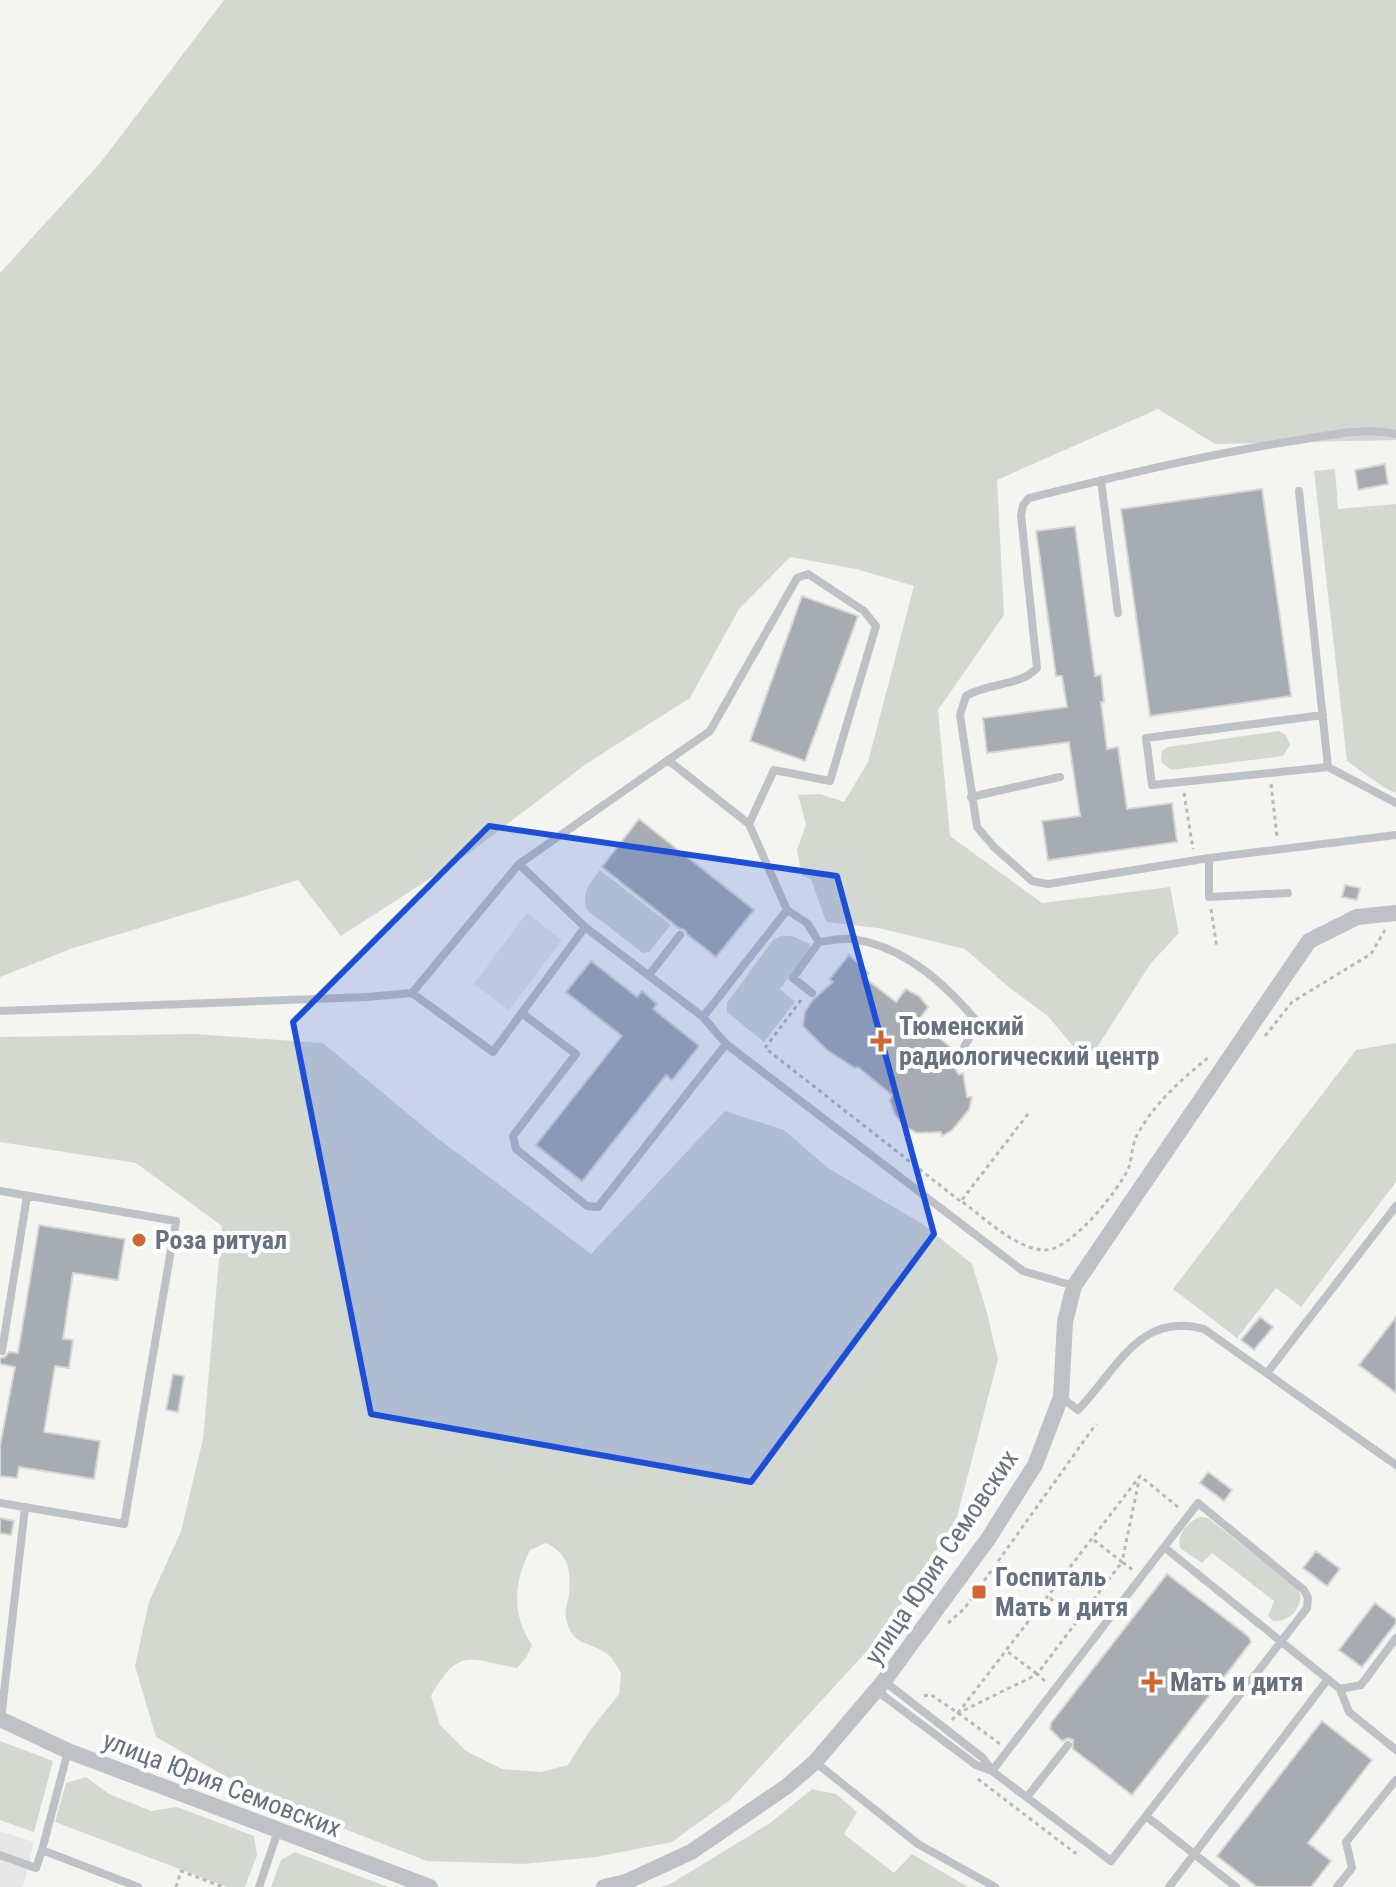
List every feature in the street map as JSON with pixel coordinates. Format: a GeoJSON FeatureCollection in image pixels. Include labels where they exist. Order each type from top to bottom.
{"type":"FeatureCollection","features":[{"type":"Feature","properties":{"kind":"street","name":"улица Юрия Семовских"},"geometry":{"type":"LineString","coordinates":[[604,1887],[626,1882],[691,1852],[786,1787],[815,1762],[880,1686],[988,1539],[1035,1465],[1061,1397],[1065,1322],[1074,1286],[1309,941],[1357,917],[1396,913]]}},
{"type":"Feature","properties":{"kind":"street","name":"улица Юрия Семовских"},"geometry":{"type":"LineString","coordinates":[[0,1720],[68,1751],[430,1887]]}},
{"type":"Feature","properties":{"kind":"lane"},"geometry":{"type":"LineString","coordinates":[[1396,434],[1341,433],[1236,449],[1029,498],[1023,505],[1021,515],[1037,668],[1027,679],[980,688],[966,696],[960,715],[977,827],[1032,881],[1048,884],[1209,858],[1396,835]]}},
{"type":"Feature","properties":{"kind":"lane"},"geometry":{"type":"LineString","coordinates":[[1101,480],[1118,613]]}},
{"type":"Feature","properties":{"kind":"lane"},"geometry":{"type":"LineString","coordinates":[[1299,491],[1328,767]]}},
{"type":"Feature","properties":{"kind":"lane"},"geometry":{"type":"LineString","coordinates":[[412,993],[519,864],[710,731],[797,578],[808,574],[864,611],[876,626],[830,781],[774,770],[749,824]]}},
{"type":"Feature","properties":{"kind":"lane"},"geometry":{"type":"LineString","coordinates":[[1323,715],[1146,738],[1152,785],[1328,767],[1396,803]]}},
{"type":"Feature","properties":{"kind":"lane"},"geometry":{"type":"LineString","coordinates":[[668,760],[749,824],[787,910],[807,923],[819,942]]}},
{"type":"Feature","properties":{"kind":"lane"},"geometry":{"type":"LineString","coordinates":[[971,797],[1060,777]]}},
{"type":"Feature","properties":{"kind":"lane"},"geometry":{"type":"LineString","coordinates":[[1209,858],[1209,897],[1288,893]]}},
{"type":"Feature","properties":{"kind":"lane"},"geometry":{"type":"LineString","coordinates":[[519,864],[585,927],[703,1017],[726,1044],[1023,1271],[1074,1286]]}},
{"type":"Feature","properties":{"kind":"lane"},"geometry":{"type":"LineString","coordinates":[[703,1017],[787,910]]}},
{"type":"Feature","properties":{"kind":"lane"},"geometry":{"type":"LineString","coordinates":[[0,1011],[412,993],[493,1052],[585,927]]}},
{"type":"Feature","properties":{"kind":"lane"},"geometry":{"type":"LineString","coordinates":[[649,975],[680,935]]}},
{"type":"Feature","properties":{"kind":"lane"},"geometry":{"type":"LineString","coordinates":[[810,992],[793,978],[819,942],[849,939],[900,953],[956,995],[978,1023],[964,1047]]}},
{"type":"Feature","properties":{"kind":"lane"},"geometry":{"type":"LineString","coordinates":[[523,1014],[576,1054],[513,1136],[516,1149],[587,1206],[598,1207],[726,1044]]}},
{"type":"Feature","properties":{"kind":"lane"},"geometry":{"type":"LineString","coordinates":[[0,1191],[176,1221],[124,1524],[0,1503]]}},
{"type":"Feature","properties":{"kind":"lane"},"geometry":{"type":"LineString","coordinates":[[2,1351],[27,1196]]}},
{"type":"Feature","properties":{"kind":"lane"},"geometry":{"type":"LineString","coordinates":[[1267,1373],[1396,1206]]}},
{"type":"Feature","properties":{"kind":"lane"},"geometry":{"type":"LineString","coordinates":[[1061,1397],[1078,1410],[1132,1346],[1163,1326],[1186,1324],[1204,1329],[1396,1465]]}},
{"type":"Feature","properties":{"kind":"lane"},"geometry":{"type":"LineString","coordinates":[[880,1686],[976,1765],[992,1771],[1111,1861],[1307,1608],[1308,1598],[1304,1590],[1198,1503],[992,1771]]}},
{"type":"Feature","properties":{"kind":"lane"},"geometry":{"type":"LineString","coordinates":[[0,1720],[25,1507]]}},
{"type":"Feature","properties":{"kind":"lane"},"geometry":{"type":"LineString","coordinates":[[1164,1547],[1340,1689],[1349,1712],[1394,1745]]}},
{"type":"Feature","properties":{"kind":"lane"},"geometry":{"type":"LineString","coordinates":[[1340,1689],[1361,1685],[1396,1638]]}},
{"type":"Feature","properties":{"kind":"lane"},"geometry":{"type":"LineString","coordinates":[[1169,1887],[1328,1679]]}},
{"type":"Feature","properties":{"kind":"lane"},"geometry":{"type":"LineString","coordinates":[[880,1686],[945,1729],[983,1758],[992,1771]]}},
{"type":"Feature","properties":{"kind":"lane"},"geometry":{"type":"LineString","coordinates":[[1027,1797],[1068,1745]]}},
{"type":"Feature","properties":{"kind":"lane"},"geometry":{"type":"LineString","coordinates":[[0,1855],[36,1868],[68,1751]]}},
{"type":"Feature","properties":{"kind":"lane"},"geometry":{"type":"LineString","coordinates":[[815,1762],[918,1844],[995,1887]]}},
{"type":"Feature","properties":{"kind":"lane"},"geometry":{"type":"LineString","coordinates":[[1337,1887],[1352,1868],[1346,1842],[1396,1780]]}},
{"type":"Feature","properties":{"kind":"lane"},"geometry":{"type":"LineString","coordinates":[[1146,1816],[1236,1887]]}},
{"type":"Feature","properties":{"kind":"lane"},"geometry":{"type":"LineString","coordinates":[[259,1887],[278,1831]]}},
{"type":"Feature","properties":{"kind":"lane"},"geometry":{"type":"LineString","coordinates":[[42,1850],[138,1887]]}},
{"type":"Feature","properties":{"kind":"path"},"geometry":{"type":"LineString","coordinates":[[1270,773],[1279,850]]}},
{"type":"Feature","properties":{"kind":"path"},"geometry":{"type":"LineString","coordinates":[[1182,782],[1192,836]]}},
{"type":"Feature","properties":{"kind":"path"},"geometry":{"type":"LineString","coordinates":[[1209,897],[1217,948]]}},
{"type":"Feature","properties":{"kind":"path"},"geometry":{"type":"LineString","coordinates":[[1263,1038],[1292,1002],[1371,954],[1386,928]]}},
{"type":"Feature","properties":{"kind":"path"},"geometry":{"type":"LineString","coordinates":[[810,992],[765,1048],[961,1201],[1024,1246],[1048,1251],[1069,1241],[1085,1228],[1128,1169],[1135,1138],[1171,1089],[1210,1056],[1221,1040],[1235,1047]]}},
{"type":"Feature","properties":{"kind":"path"},"geometry":{"type":"LineString","coordinates":[[961,1201],[1028,1114]]}},
{"type":"Feature","properties":{"kind":"path"},"geometry":{"type":"LineString","coordinates":[[947,1624],[964,1609],[1096,1424]]}},
{"type":"Feature","properties":{"kind":"path"},"geometry":{"type":"LineString","coordinates":[[1140,1476],[1181,1512]]}},
{"type":"Feature","properties":{"kind":"path"},"geometry":{"type":"LineString","coordinates":[[945,1729],[1140,1476]]}},
{"type":"Feature","properties":{"kind":"path"},"geometry":{"type":"LineString","coordinates":[[958,1713],[1036,1675],[1078,1621],[1122,1562],[1140,1476]]}},
{"type":"Feature","properties":{"kind":"path"},"geometry":{"type":"LineString","coordinates":[[1093,1539],[1135,1571]]}},
{"type":"Feature","properties":{"kind":"path"},"geometry":{"type":"LineString","coordinates":[[1049,1597],[1078,1621]]}},
{"type":"Feature","properties":{"kind":"path"},"geometry":{"type":"LineString","coordinates":[[1007,1651],[1048,1684]]}},
{"type":"Feature","properties":{"kind":"path"},"geometry":{"type":"LineString","coordinates":[[923,1696],[930,1694],[1001,1745]]}},
{"type":"Feature","properties":{"kind":"path"},"geometry":{"type":"LineString","coordinates":[[969,1772],[1075,1853],[1085,1840]]}},
{"type":"Feature","properties":{"kind":"path"},"geometry":{"type":"LineString","coordinates":[[176,1887],[181,1871],[223,1887]]}},
{"type":"Feature","properties":{"kind":"highlighted area"},"geometry":{"type":"Polygon","coordinates":[[[489,826],[837,876],[934,1234],[751,1482],[371,1414],[293,1022],[489,826]]]}},
{"type":"Feature","properties":{"kind":"shaded area"},"geometry":{"type":"Polygon","coordinates":[[[224,0],[1396,0],[1396,440],[1215,444],[1158,409],[997,480],[1004,615],[938,710],[950,836],[1042,903],[1170,887],[1179,933],[1151,963],[1087,1063],[1048,1016],[965,949],[878,928],[826,922],[811,879],[802,876],[797,850],[806,824],[798,795],[820,794],[844,802],[868,762],[914,586],[856,569],[790,557],[739,609],[690,698],[586,764],[468,854],[341,936],[298,880],[73,948],[0,977],[0,273],[101,162],[224,0]]]}},
{"type":"Feature","properties":{"kind":"shaded area"},"geometry":{"type":"Polygon","coordinates":[[[1335,469],[1338,509],[1396,504],[1396,793],[1347,761],[1314,471],[1335,469]]]}},
{"type":"Feature","properties":{"kind":"shaded area"},"geometry":{"type":"Polygon","coordinates":[[[1279,731],[1286,735],[1290,745],[1283,756],[1171,770],[1161,762],[1162,751],[1168,747],[1279,731]]]}},
{"type":"Feature","properties":{"kind":"shaded area"},"geometry":{"type":"Polygon","coordinates":[[[600,870],[671,925],[649,952],[643,953],[587,910],[586,893],[600,870]]]}},
{"type":"Feature","properties":{"kind":"shaded area"},"geometry":{"type":"Polygon","coordinates":[[[527,913],[562,940],[509,1010],[474,984],[527,913]]]}},
{"type":"Feature","properties":{"kind":"shaded area"},"geometry":{"type":"Polygon","coordinates":[[[792,936],[810,944],[809,950],[780,989],[795,1002],[764,1042],[727,1012],[727,1003],[773,940],[792,936]]]}},
{"type":"Feature","properties":{"kind":"shaded area"},"geometry":{"type":"Polygon","coordinates":[[[193,1034],[323,1043],[436,1137],[591,1254],[725,1111],[784,1130],[828,1168],[924,1225],[972,1264],[998,1359],[956,1521],[878,1639],[730,1800],[672,1842],[596,1857],[523,1864],[427,1861],[262,1797],[156,1737],[135,1666],[149,1602],[181,1531],[203,1439],[222,1226],[136,1163],[0,1142],[0,1037],[193,1034]],[[546,1543],[530,1550],[521,1574],[518,1610],[532,1645],[526,1658],[517,1668],[476,1660],[458,1663],[449,1670],[431,1696],[440,1725],[466,1751],[502,1769],[541,1772],[568,1765],[619,1694],[621,1673],[612,1659],[577,1639],[569,1628],[565,1613],[569,1570],[554,1547],[546,1543]]]}},
{"type":"Feature","properties":{"kind":"shaded area"},"geometry":{"type":"Polygon","coordinates":[[[1396,1043],[1396,1182],[1301,1307],[1276,1288],[1237,1338],[1173,1289],[1356,1050],[1396,1043]]]}},
{"type":"Feature","properties":{"kind":"shaded area"},"geometry":{"type":"Polygon","coordinates":[[[1200,1517],[1208,1518],[1299,1590],[1300,1601],[1295,1612],[1285,1619],[1273,1621],[1268,1616],[1274,1601],[1212,1553],[1202,1563],[1180,1548],[1184,1529],[1200,1517]]]}},
{"type":"Feature","properties":{"kind":"shaded area"},"geometry":{"type":"Polygon","coordinates":[[[0,1741],[53,1761],[34,1832],[0,1820],[0,1741]]]}},
{"type":"Feature","properties":{"kind":"shaded area"},"geometry":{"type":"Polygon","coordinates":[[[86,1777],[109,1794],[151,1811],[177,1807],[254,1836],[257,1855],[245,1887],[227,1887],[55,1822],[66,1783],[86,1777]]]}},
{"type":"Feature","properties":{"kind":"shaded area"},"geometry":{"type":"Polygon","coordinates":[[[812,1789],[836,1794],[857,1812],[844,1834],[894,1873],[912,1854],[968,1887],[661,1887],[770,1823],[812,1789]]]}},
{"type":"Feature","properties":{"kind":"shaded area"},"geometry":{"type":"Polygon","coordinates":[[[0,1831],[34,1842],[23,1887],[0,1887],[0,1831]]]}},
{"type":"Feature","properties":{"kind":"shaded area"},"geometry":{"type":"Polygon","coordinates":[[[295,1852],[388,1887],[271,1887],[281,1860],[295,1852]]]}},
{"type":"Feature","properties":{"kind":"building"},"geometry":{"type":"Polygon","coordinates":[[[1385,464],[1388,484],[1358,490],[1355,470],[1385,464]]]}},
{"type":"Feature","properties":{"kind":"building"},"geometry":{"type":"Polygon","coordinates":[[[1262,489],[1291,696],[1150,716],[1121,509],[1262,489]]]}},
{"type":"Feature","properties":{"kind":"building"},"geometry":{"type":"Polygon","coordinates":[[[1075,526],[1095,676],[1101,675],[1107,749],[1118,747],[1127,809],[1172,803],[1177,842],[1048,860],[1042,821],[1080,816],[1069,742],[987,753],[983,718],[1067,707],[1062,676],[1056,676],[1036,531],[1075,526]]]}},
{"type":"Feature","properties":{"kind":"building"},"geometry":{"type":"Polygon","coordinates":[[[802,596],[858,616],[805,761],[750,741],[802,596]]]}},
{"type":"Feature","properties":{"kind":"building"},"geometry":{"type":"Polygon","coordinates":[[[639,819],[754,910],[716,957],[602,867],[639,819]]]}},
{"type":"Feature","properties":{"kind":"building"},"geometry":{"type":"Polygon","coordinates":[[[1345,885],[1360,888],[1357,900],[1342,897],[1345,885]]]}},
{"type":"Feature","properties":{"kind":"building","name":"Тюменский радиологический центр"},"geometry":{"type":"Polygon","coordinates":[[[849,955],[869,973],[865,978],[896,1002],[906,989],[919,996],[928,1007],[918,1021],[954,1050],[948,1057],[959,1075],[963,1073],[967,1097],[972,1097],[969,1110],[952,1130],[942,1136],[941,1132],[917,1133],[905,1127],[895,1115],[890,1101],[892,1095],[858,1067],[827,1050],[803,1026],[805,1012],[833,982],[830,979],[849,955]]]}},
{"type":"Feature","properties":{"kind":"building"},"geometry":{"type":"Polygon","coordinates":[[[591,961],[637,997],[642,991],[657,1004],[653,1009],[699,1046],[672,1080],[666,1075],[582,1181],[536,1145],[622,1036],[566,992],[591,961]]]}},
{"type":"Feature","properties":{"kind":"building"},"geometry":{"type":"Polygon","coordinates":[[[39,1225],[125,1239],[118,1280],[73,1273],[63,1339],[73,1340],[69,1368],[55,1366],[44,1432],[100,1441],[94,1479],[19,1467],[17,1478],[0,1476],[0,1446],[15,1367],[0,1364],[0,1358],[9,1352],[18,1353],[39,1225]]]}},
{"type":"Feature","properties":{"kind":"building"},"geometry":{"type":"Polygon","coordinates":[[[1260,1317],[1273,1327],[1254,1350],[1241,1340],[1260,1317]]]}},
{"type":"Feature","properties":{"kind":"building"},"geometry":{"type":"Polygon","coordinates":[[[1396,1317],[1396,1393],[1359,1365],[1396,1317]]]}},
{"type":"Feature","properties":{"kind":"building"},"geometry":{"type":"Polygon","coordinates":[[[173,1374],[184,1376],[178,1412],[166,1410],[173,1374]]]}},
{"type":"Feature","properties":{"kind":"building"},"geometry":{"type":"Polygon","coordinates":[[[1208,1472],[1232,1490],[1224,1501],[1200,1483],[1208,1472]]]}},
{"type":"Feature","properties":{"kind":"building"},"geometry":{"type":"Polygon","coordinates":[[[0,1518],[14,1521],[11,1535],[0,1533],[0,1518]]]}},
{"type":"Feature","properties":{"kind":"building"},"geometry":{"type":"Polygon","coordinates":[[[1316,1551],[1340,1569],[1327,1586],[1303,1568],[1316,1551]]]}},
{"type":"Feature","properties":{"kind":"building","name":"Мать и дитя"},"geometry":{"type":"Polygon","coordinates":[[[1167,1574],[1249,1637],[1251,1642],[1132,1795],[1073,1749],[1073,1740],[1068,1738],[1062,1741],[1050,1729],[1051,1723],[1167,1574]]]}},
{"type":"Feature","properties":{"kind":"building"},"geometry":{"type":"Polygon","coordinates":[[[1375,1603],[1396,1619],[1396,1623],[1362,1667],[1339,1650],[1375,1603]]]}},
{"type":"Feature","properties":{"kind":"building","name":"Мать и дитя"},"geometry":{"type":"Polygon","coordinates":[[[1322,1721],[1372,1760],[1308,1843],[1331,1861],[1311,1887],[1257,1887],[1217,1856],[1322,1721]]]}},
{"type":"Feature","properties":{"kind":"place","name":"Тюменский радиологический центр"},"geometry":{"type":"Point","coordinates":[881,1041]}},
{"type":"Feature","properties":{"kind":"place","name":"Роза ритуал"},"geometry":{"type":"Point","coordinates":[139,1240]}},
{"type":"Feature","properties":{"kind":"place","name":"Госпиталь Мать и дитя"},"geometry":{"type":"Point","coordinates":[979,1592]}},
{"type":"Feature","properties":{"kind":"place","name":"Мать и дитя"},"geometry":{"type":"Point","coordinates":[1152,1682]}}]}
